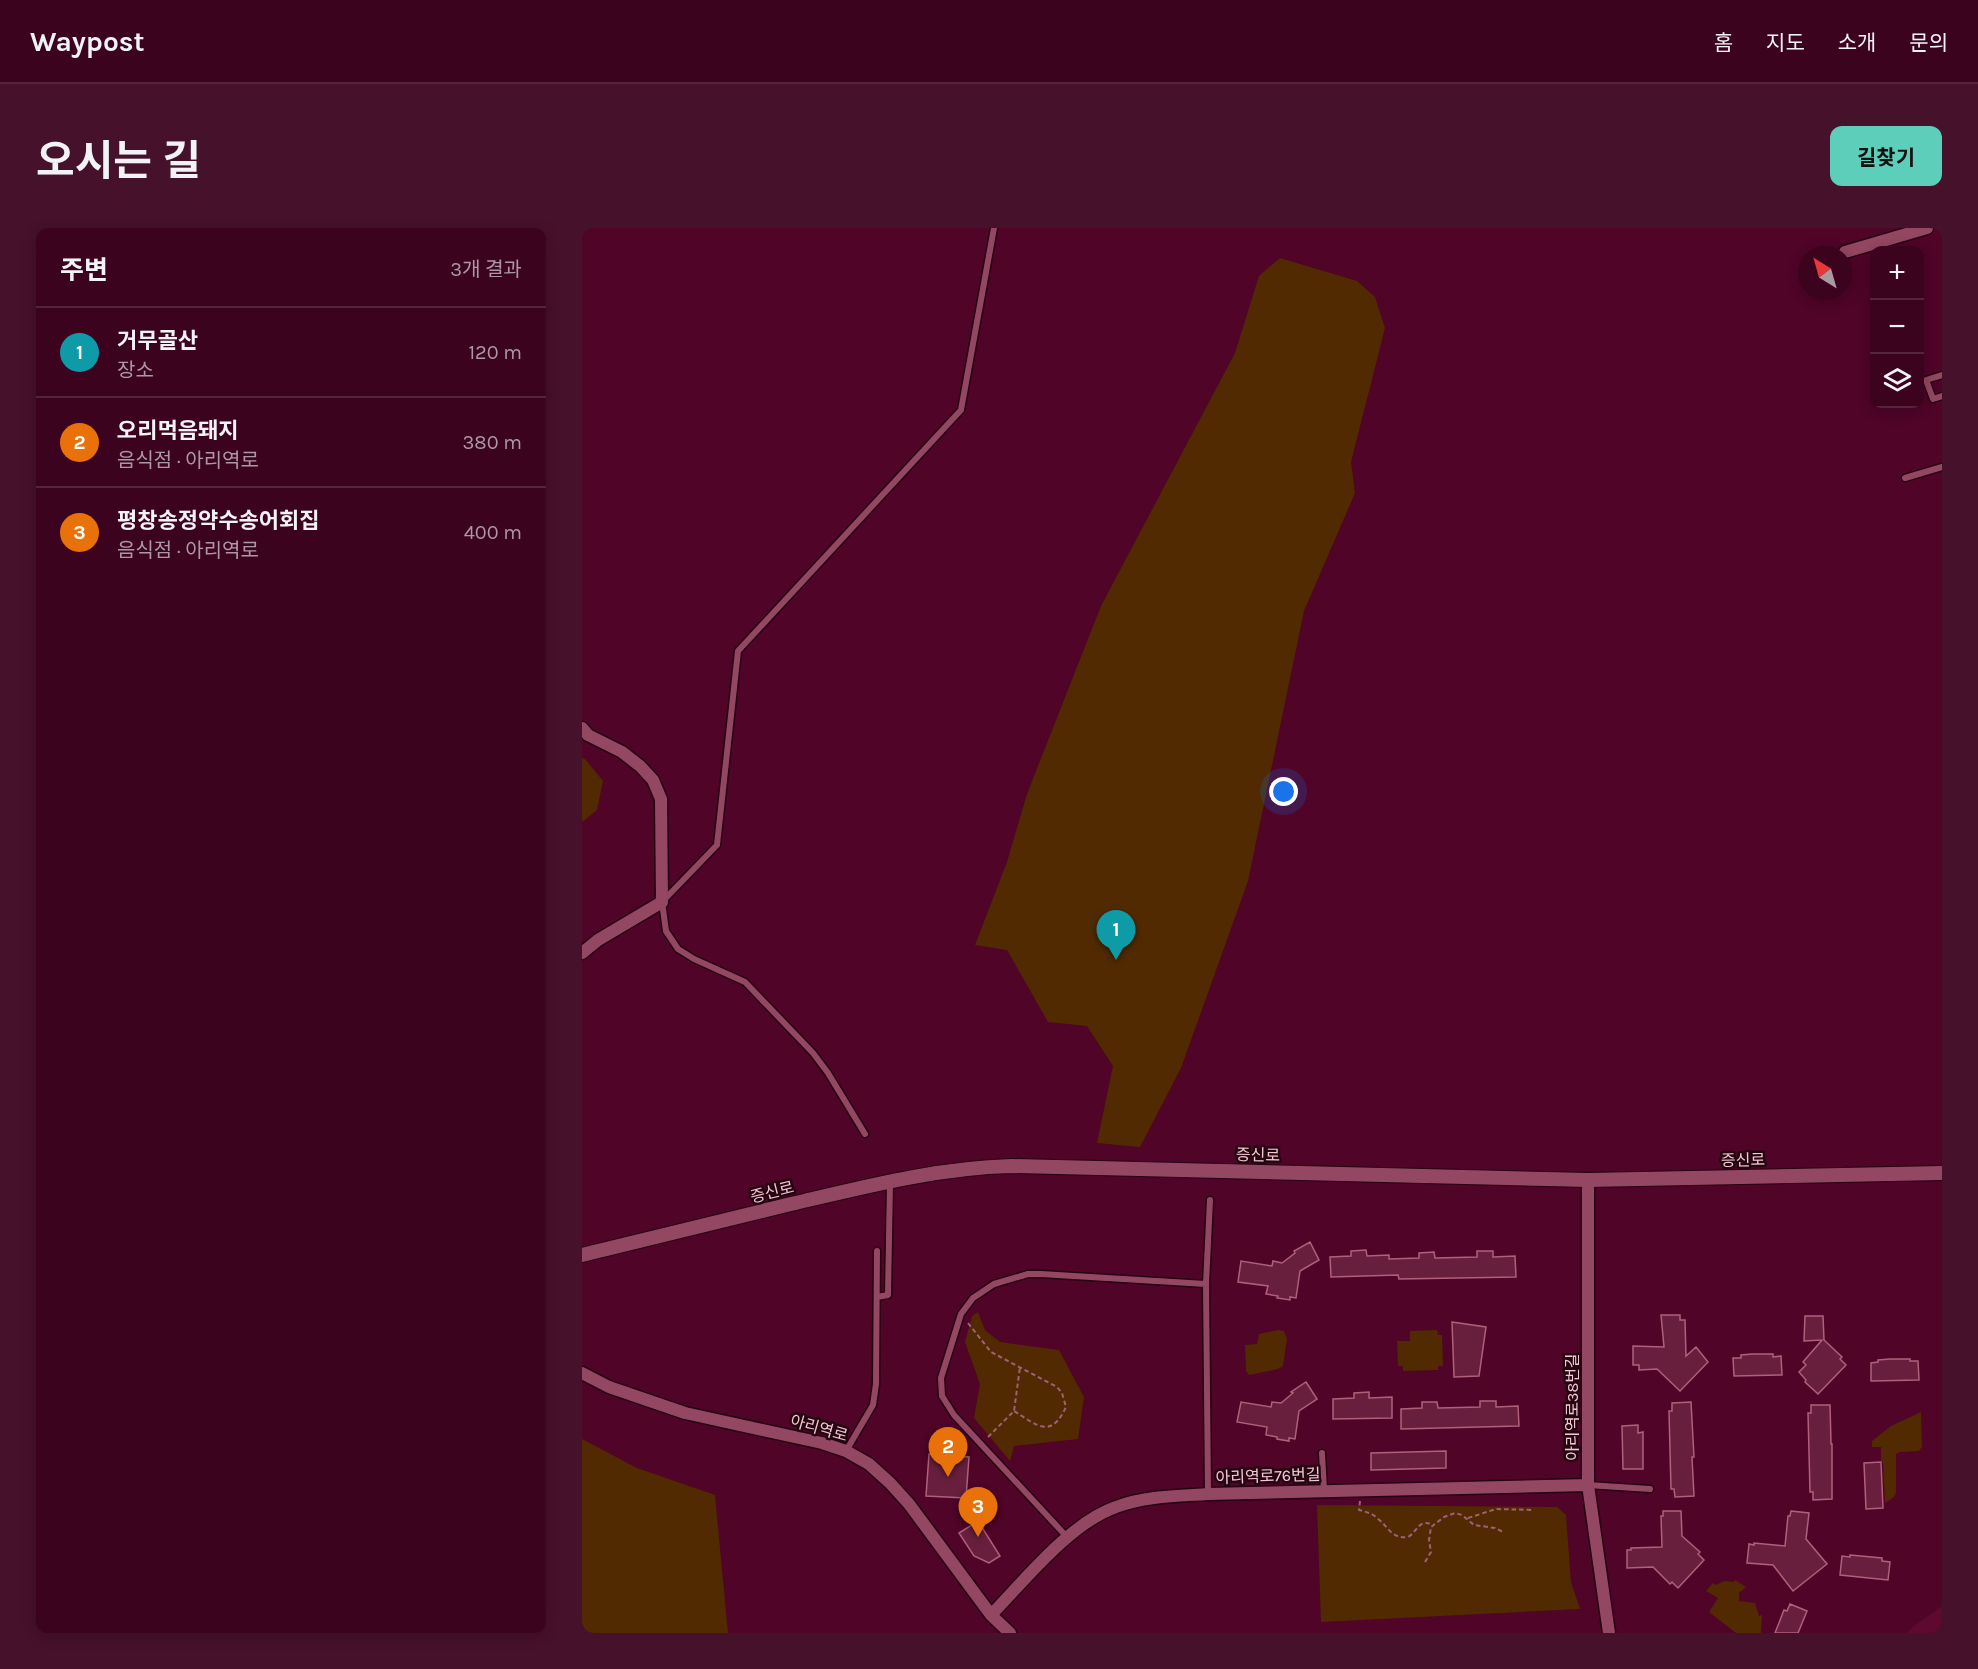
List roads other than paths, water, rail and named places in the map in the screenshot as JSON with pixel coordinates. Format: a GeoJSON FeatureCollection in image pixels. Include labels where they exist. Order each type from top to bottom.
{"type":"FeatureCollection","features":[{"type":"Feature","properties":{"kind":"street"},"geometry":{"type":"LineString","coordinates":[[1852,250],[1927,228]]}},
{"type":"Feature","properties":{"kind":"street"},"geometry":{"type":"LineString","coordinates":[[582,728],[588,735],[622,752],[640,766],[652,780],[661,799],[662,902],[598,940],[582,953]]}},
{"type":"Feature","properties":{"kind":"street","name":"증신로"},"geometry":{"type":"LineString","coordinates":[[582,1255],[890,1182],[973,1167],[1011,1166],[1588,1180],[1942,1173]]}},
{"type":"Feature","properties":{"kind":"street","name":"아리역로38번길"},"geometry":{"type":"LineString","coordinates":[[1588,1180],[1588,1485],[1609,1633]]}},
{"type":"Feature","properties":{"kind":"street","name":"아리역로"},"geometry":{"type":"LineString","coordinates":[[582,1373],[609,1387],[685,1413],[822,1443],[846,1451],[869,1464],[909,1504],[991,1615],[1010,1633]]}},
{"type":"Feature","properties":{"kind":"street","name":"아리역로76번길"},"geometry":{"type":"LineString","coordinates":[[991,1615],[1067,1537],[1115,1507],[1169,1496],[1208,1494],[1588,1485]]}},
{"type":"Feature","properties":{"kind":"lane"},"geometry":{"type":"LineString","coordinates":[[865,1134],[828,1073],[813,1053],[745,982],[694,959],[678,949],[666,931],[662,902],[717,845],[738,651],[961,410],[994,228]]}},
{"type":"Feature","properties":{"kind":"lane"},"geometry":{"type":"LineString","coordinates":[[1942,375],[1926,380],[1933,399],[1942,396]]}},
{"type":"Feature","properties":{"kind":"lane"},"geometry":{"type":"LineString","coordinates":[[1905,478],[1942,467]]}},
{"type":"Feature","properties":{"kind":"lane"},"geometry":{"type":"LineString","coordinates":[[877,1297],[888,1296],[890,1182]]}},
{"type":"Feature","properties":{"kind":"lane"},"geometry":{"type":"LineString","coordinates":[[1208,1494],[1206,1284],[1210,1200]]}},
{"type":"Feature","properties":{"kind":"lane"},"geometry":{"type":"LineString","coordinates":[[846,1451],[873,1405],[876,1384],[877,1251]]}},
{"type":"Feature","properties":{"kind":"lane"},"geometry":{"type":"LineString","coordinates":[[1067,1537],[954,1415],[942,1396],[942,1378],[961,1314],[974,1298],[994,1284],[1028,1274],[1206,1284]]}},
{"type":"Feature","properties":{"kind":"lane"},"geometry":{"type":"LineString","coordinates":[[1322,1453],[1324,1490]]}},
{"type":"Feature","properties":{"kind":"lane"},"geometry":{"type":"LineString","coordinates":[[1588,1485],[1650,1489]]}},
{"type":"Feature","properties":{"kind":"place","name":"거무골산"},"geometry":{"type":"Point","coordinates":[1116,960]}},
{"type":"Feature","properties":{"kind":"place","name":"오리먹음돼지"},"geometry":{"type":"Point","coordinates":[948,1477]}},
{"type":"Feature","properties":{"kind":"place","name":"평창송정약수송어회집"},"geometry":{"type":"Point","coordinates":[978,1537]}}]}
